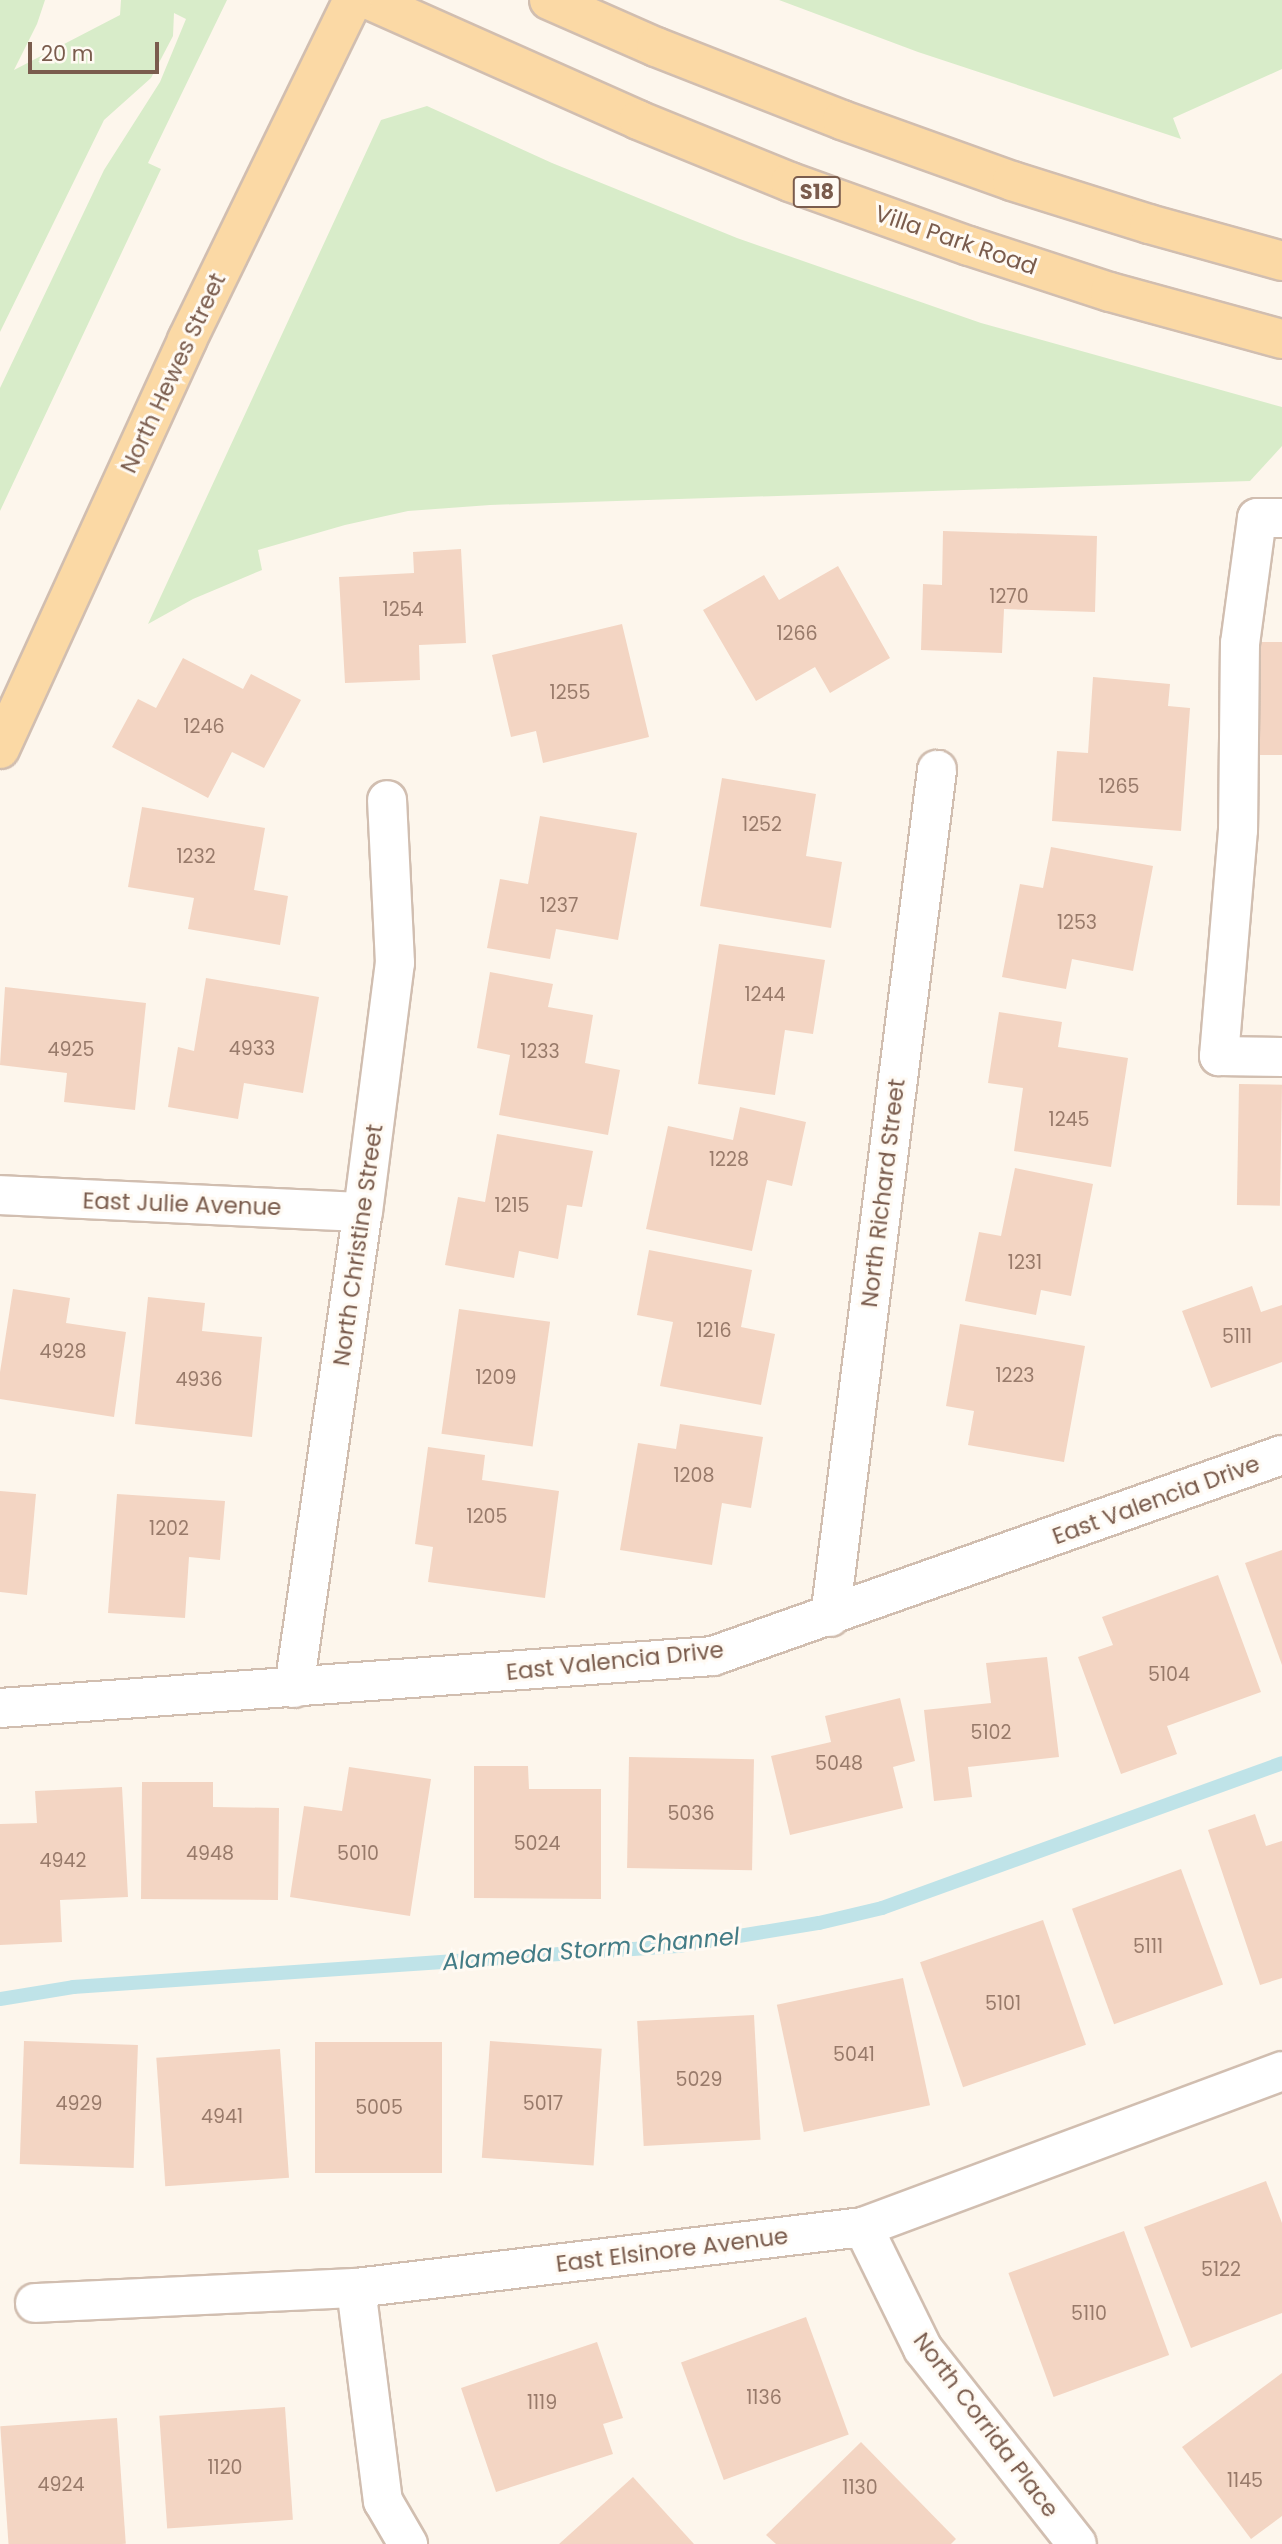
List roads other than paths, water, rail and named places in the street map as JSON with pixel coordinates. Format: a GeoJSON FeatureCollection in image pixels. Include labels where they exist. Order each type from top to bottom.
{"type":"FeatureCollection","features":[{"type":"Feature","properties":{"kind":"main road","name":"North Hewes Street"},"geometry":{"type":"LineString","coordinates":[[0,749],[187,340],[353,0]]}},
{"type":"Feature","properties":{"kind":"main road","name":"Villa Park Road"},"geometry":{"type":"LineString","coordinates":[[369,0],[625,115],[790,182],[969,246],[1110,292],[1282,339]]}},
{"type":"Feature","properties":{"kind":"main road"},"geometry":{"type":"LineString","coordinates":[[549,0],[656,47],[842,120],[1012,181],[1149,224],[1282,261]]}},
{"type":"Feature","properties":{"kind":"street"},"geometry":{"type":"LineString","coordinates":[[1282,518],[1257,518],[1240,643],[1238,830],[1219,1056],[1282,1057]]}},
{"type":"Feature","properties":{"kind":"street","name":"North Richard Street"},"geometry":{"type":"LineString","coordinates":[[830,1617],[937,770]]}},
{"type":"Feature","properties":{"kind":"street","name":"North Christine Street"},"geometry":{"type":"LineString","coordinates":[[294,1688],[363,1212],[395,963],[387,800]]}},
{"type":"Feature","properties":{"kind":"street","name":"East Julie Avenue"},"geometry":{"type":"LineString","coordinates":[[0,1195],[363,1212]]}},
{"type":"Feature","properties":{"kind":"street","name":"East Valencia Drive"},"geometry":{"type":"LineString","coordinates":[[0,1708],[713,1656],[830,1617],[1282,1455]]}},
{"type":"Feature","properties":{"kind":"street","name":"East Elsinore Avenue"},"geometry":{"type":"LineString","coordinates":[[35,2303],[356,2288],[863,2227],[1282,2071]]}},
{"type":"Feature","properties":{"kind":"street","name":"North Corrida Place"},"geometry":{"type":"LineString","coordinates":[[863,2227],[923,2349],[1077,2544]]}},
{"type":"Feature","properties":{"kind":"street"},"geometry":{"type":"LineString","coordinates":[[356,2288],[383,2501],[408,2544]]}},
{"type":"Feature","properties":{"kind":"waterway","name":"Alameda Storm Channel"},"geometry":{"type":"LineString","coordinates":[[0,1999],[73,1987],[678,1946],[819,1923],[882,1908],[1282,1763]]}}]}
